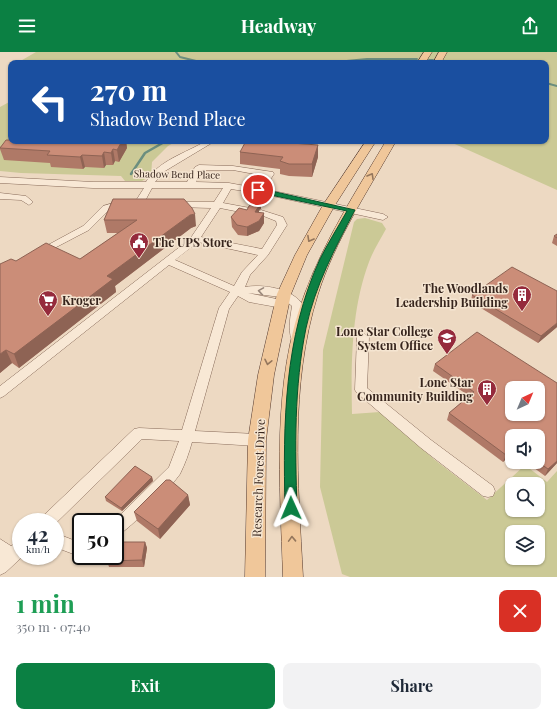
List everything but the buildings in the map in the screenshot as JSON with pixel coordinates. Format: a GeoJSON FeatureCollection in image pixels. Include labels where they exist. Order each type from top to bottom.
{"type":"FeatureCollection","features":[{"type":"Feature","properties":{"kind":"main road","name":"Research Forest Drive"},"geometry":{"type":"LineString","coordinates":[[255,577],[258,440],[266,374],[283,299],[301,255],[329,205],[369,144]]}},
{"type":"Feature","properties":{"kind":"main road"},"geometry":{"type":"LineString","coordinates":[[294,575],[289,443],[293,377],[301,328],[311,294],[324,259],[389,144]]}},
{"type":"Feature","properties":{"kind":"main road"},"geometry":{"type":"LineString","coordinates":[[245,577],[256,549]]}},
{"type":"Feature","properties":{"kind":"street"},"geometry":{"type":"LineString","coordinates":[[139,202],[144,197],[149,185],[157,173],[206,144]]}},
{"type":"Feature","properties":{"kind":"street"},"geometry":{"type":"LineString","coordinates":[[190,185],[199,167],[233,168],[270,174],[258,190]]}},
{"type":"Feature","properties":{"kind":"street","name":"Shadow Bend Place"},"geometry":{"type":"LineString","coordinates":[[0,180],[56,184],[229,186],[258,190],[384,217]]}},
{"type":"Feature","properties":{"kind":"street"},"geometry":{"type":"LineString","coordinates":[[0,393],[195,239],[229,186]]}},
{"type":"Feature","properties":{"kind":"street"},"geometry":{"type":"LineString","coordinates":[[0,196],[23,198],[29,202]]}},
{"type":"Feature","properties":{"kind":"street"},"geometry":{"type":"LineString","coordinates":[[30,257],[86,228],[106,208],[125,202],[151,203]]}},
{"type":"Feature","properties":{"kind":"street"},"geometry":{"type":"LineString","coordinates":[[166,204],[218,205],[250,211]]}},
{"type":"Feature","properties":{"kind":"street"},"geometry":{"type":"LineString","coordinates":[[124,522],[174,471],[183,451],[221,313],[237,291],[246,274],[260,260],[282,225],[280,219],[260,213]]}},
{"type":"Feature","properties":{"kind":"street"},"geometry":{"type":"LineString","coordinates":[[195,239],[264,253]]}},
{"type":"Feature","properties":{"kind":"street"},"geometry":{"type":"LineString","coordinates":[[168,261],[237,291],[253,289],[298,305],[294,327],[299,344]]}},
{"type":"Feature","properties":{"kind":"street"},"geometry":{"type":"LineString","coordinates":[[363,337],[361,390],[392,414],[426,444],[488,491]]}},
{"type":"Feature","properties":{"kind":"street"},"geometry":{"type":"LineString","coordinates":[[56,513],[139,433],[258,440]]}},
{"type":"Feature","properties":{"kind":"street"},"geometry":{"type":"LineString","coordinates":[[0,567],[11,550]]}},
{"type":"Feature","properties":{"kind":"shaded area"},"geometry":{"type":"Polygon","coordinates":[[[36,52],[557,52],[557,190],[455,144],[549,144],[549,60],[22,60],[36,52]]]}},
{"type":"Feature","properties":{"kind":"shaded area"},"geometry":{"type":"Polygon","coordinates":[[[8,103],[8,144],[172,144],[152,162],[151,176],[142,181],[125,181],[121,176],[0,171],[0,107],[8,103]]]}},
{"type":"Feature","properties":{"kind":"shaded area"},"geometry":{"type":"Polygon","coordinates":[[[365,218],[382,223],[386,229],[369,262],[363,280],[355,318],[352,357],[352,414],[380,412],[435,460],[487,500],[505,483],[505,517],[545,517],[545,480],[547,482],[557,471],[557,577],[350,577],[342,574],[320,487],[323,350],[354,222],[357,219],[365,218]]]}},
{"type":"Feature","properties":{"kind":"shaded area"},"geometry":{"type":"Polygon","coordinates":[[[521,469],[530,469],[541,477],[512,477],[521,469]]]}},
{"type":"Feature","properties":{"kind":"waterway"},"geometry":{"type":"LineString","coordinates":[[176,52],[180,57],[192,60]]}},
{"type":"Feature","properties":{"kind":"waterway"},"geometry":{"type":"LineString","coordinates":[[357,60],[417,59]]}},
{"type":"Feature","properties":{"kind":"waterway"},"geometry":{"type":"LineString","coordinates":[[549,84],[557,86]]}},
{"type":"Feature","properties":{"kind":"waterway"},"geometry":{"type":"LineString","coordinates":[[131,174],[145,153],[161,144]]}},
{"type":"Feature","properties":{"kind":"place","name":"The UPS Store"},"geometry":{"type":"Point","coordinates":[139,259]}},
{"type":"Feature","properties":{"kind":"place","name":"The Woodlands Leadership Building"},"geometry":{"type":"Point","coordinates":[522,312]}},
{"type":"Feature","properties":{"kind":"place","name":"Kroger"},"geometry":{"type":"Point","coordinates":[48,317]}},
{"type":"Feature","properties":{"kind":"place","name":"Lone Star College System Office"},"geometry":{"type":"Point","coordinates":[447,355]}},
{"type":"Feature","properties":{"kind":"place","name":"Lone Star Community Building"},"geometry":{"type":"Point","coordinates":[487,406]}},
{"type":"Feature","properties":{"kind":"route"},"geometry":{"type":"LineString","coordinates":[[258,190],[351,210],[324,259],[311,294],[301,328],[293,377],[289,443],[291,508]]}}]}
